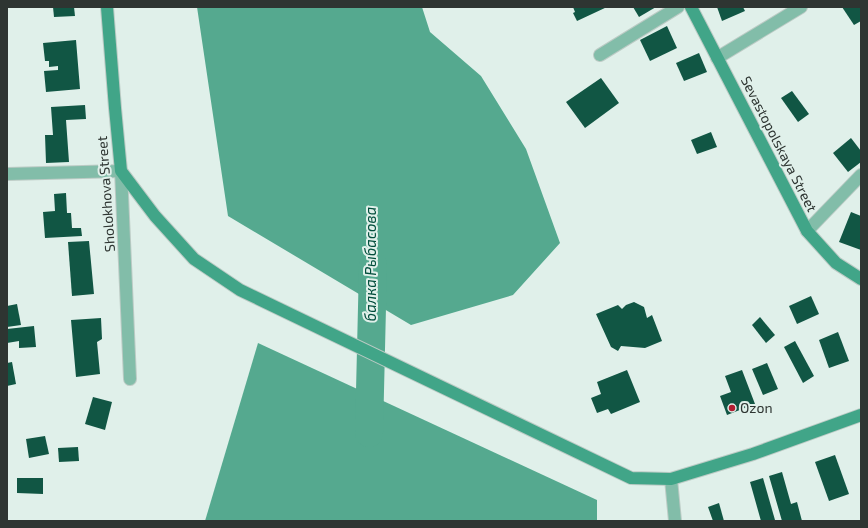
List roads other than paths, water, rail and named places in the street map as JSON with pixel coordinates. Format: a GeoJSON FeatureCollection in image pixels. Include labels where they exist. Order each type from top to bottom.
{"type":"FeatureCollection","features":[{"type":"Feature","properties":{"kind":"main road","name":"Sholokhova Street"},"geometry":{"type":"LineString","coordinates":[[107,7],[121,171]]}},
{"type":"Feature","properties":{"kind":"main road","name":"Sevastopolskaya Street"},"geometry":{"type":"LineString","coordinates":[[691,7],[807,231],[836,263],[861,279]]}},
{"type":"Feature","properties":{"kind":"main road"},"geometry":{"type":"LineString","coordinates":[[121,171],[155,216],[194,259],[240,290],[631,478],[671,478],[753,454],[861,415]]}},
{"type":"Feature","properties":{"kind":"street"},"geometry":{"type":"LineString","coordinates":[[600,55],[678,7]]}},
{"type":"Feature","properties":{"kind":"street"},"geometry":{"type":"LineString","coordinates":[[717,58],[801,7]]}},
{"type":"Feature","properties":{"kind":"street"},"geometry":{"type":"LineString","coordinates":[[7,174],[121,171]]}},
{"type":"Feature","properties":{"kind":"street","name":"Sholokhova Street"},"geometry":{"type":"LineString","coordinates":[[121,171],[130,379]]}},
{"type":"Feature","properties":{"kind":"street"},"geometry":{"type":"LineString","coordinates":[[807,231],[861,175]]}},
{"type":"Feature","properties":{"kind":"street"},"geometry":{"type":"LineString","coordinates":[[671,478],[674,521]]}},
{"type":"Feature","properties":{"kind":"water"},"geometry":{"type":"Polygon","coordinates":[[[197,7],[422,7],[430,32],[481,76],[526,149],[560,243],[513,295],[411,325],[228,216],[197,7]]]}},
{"type":"Feature","properties":{"kind":"water"},"geometry":{"type":"Polygon","coordinates":[[[258,343],[597,500],[597,521],[205,521],[258,343]]]}},
{"type":"Feature","properties":{"kind":"waterway","name":"балка Рыбасова"},"geometry":{"type":"LineString","coordinates":[[369,433],[373,265]]}},
{"type":"Feature","properties":{"kind":"place","name":"Ozon"},"geometry":{"type":"Point","coordinates":[732,408]}}]}
